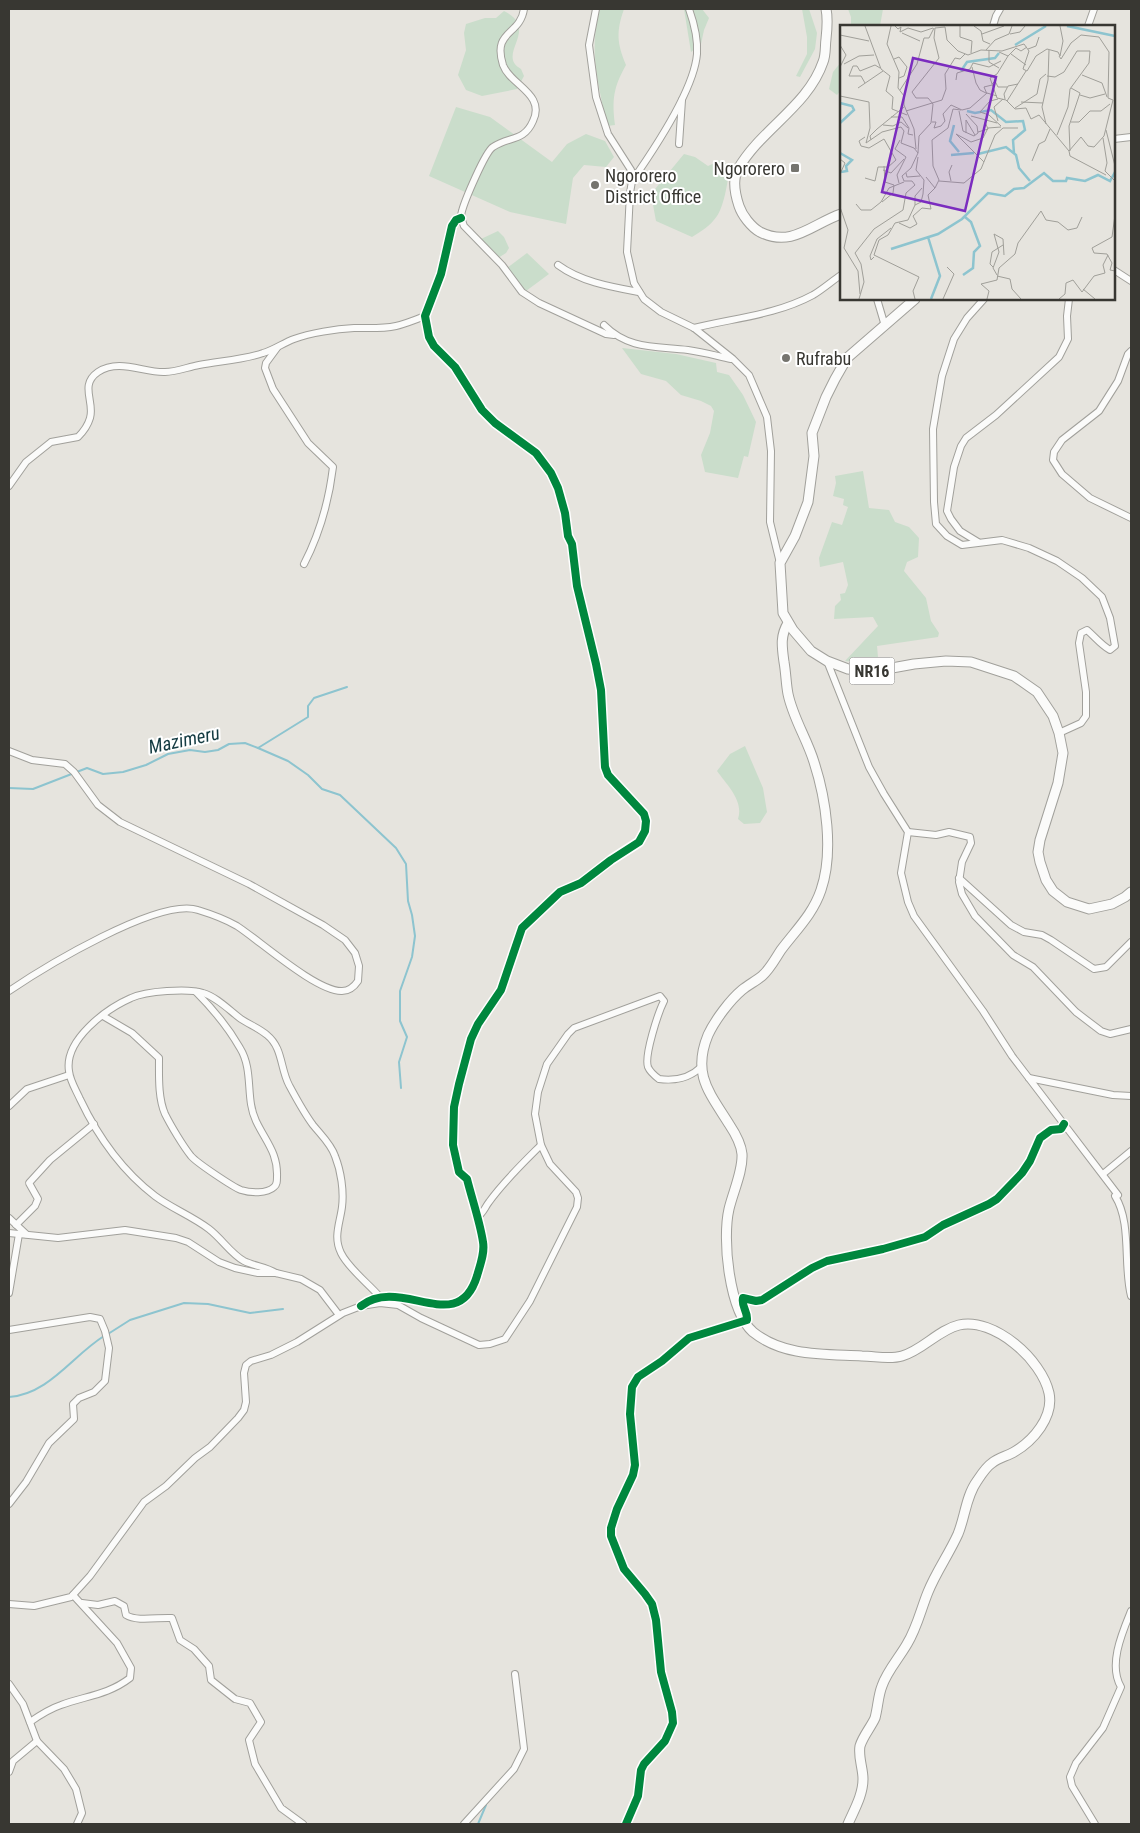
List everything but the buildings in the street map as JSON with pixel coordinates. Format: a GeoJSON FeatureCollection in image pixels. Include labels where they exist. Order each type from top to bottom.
{"type":"FeatureCollection","features":[{"type":"Feature","properties":{"kind":"main road"},"geometry":{"type":"LineString","coordinates":[[826,9],[827,32],[824,61],[809,90],[748,155],[737,170],[734,182],[735,194],[740,210],[754,229],[767,236],[784,239],[809,230],[840,214]]}},
{"type":"Feature","properties":{"kind":"main road"},"geometry":{"type":"LineString","coordinates":[[780,563],[795,536],[808,502],[813,464],[812,433],[835,379],[848,358],[914,300]]}},
{"type":"Feature","properties":{"kind":"main road","name":"NR16"},"geometry":{"type":"LineString","coordinates":[[780,563],[783,613],[788,623],[811,651],[827,661],[848,669],[870,672],[914,664],[946,661],[971,662],[1014,676],[1037,692],[1053,716],[1063,753],[1058,783],[1038,852],[1046,880],[1053,891],[1067,902],[1089,909],[1112,904],[1131,892]]}},
{"type":"Feature","properties":{"kind":"main road"},"geometry":{"type":"LineString","coordinates":[[788,623],[783,631],[782,641],[788,692],[796,718],[815,765],[827,828],[823,882],[821,892],[809,915],[770,967],[764,974],[741,991],[718,1018],[708,1036],[701,1067],[708,1091],[733,1130],[742,1152],[741,1166],[727,1221],[729,1270],[736,1307],[744,1322],[762,1338],[794,1350],[824,1355],[898,1357],[909,1353],[942,1332],[959,1325],[980,1326],[1001,1334],[1018,1346],[1037,1370],[1048,1391],[1049,1410],[1035,1434],[1020,1448],[990,1464],[972,1489],[956,1538],[935,1576],[909,1640],[883,1684],[875,1716],[860,1745],[863,1782],[859,1799],[848,1824]]}},
{"type":"Feature","properties":{"kind":"street"},"geometry":{"type":"LineString","coordinates":[[524,9],[518,25],[503,37],[500,50],[506,72],[532,98],[535,108],[534,120],[526,133],[518,138],[492,147],[468,196],[461,218],[464,226],[502,265],[522,292],[539,303],[606,334],[614,335]]}},
{"type":"Feature","properties":{"kind":"street"},"geometry":{"type":"LineString","coordinates":[[596,9],[589,45],[596,97],[608,134],[631,170],[627,252],[634,283],[644,299],[661,312],[694,328],[733,359],[749,375],[767,417],[771,451],[770,522],[780,563]]}},
{"type":"Feature","properties":{"kind":"street"},"geometry":{"type":"LineString","coordinates":[[632,180],[646,161],[682,96],[694,70],[697,53],[690,9]]}},
{"type":"Feature","properties":{"kind":"street"},"geometry":{"type":"LineString","coordinates":[[993,25],[1000,9]]}},
{"type":"Feature","properties":{"kind":"street"},"geometry":{"type":"LineString","coordinates":[[1088,25],[1094,9]]}},
{"type":"Feature","properties":{"kind":"street"},"geometry":{"type":"LineString","coordinates":[[679,144],[682,96]]}},
{"type":"Feature","properties":{"kind":"street"},"geometry":{"type":"LineString","coordinates":[[1115,139],[1131,137]]}},
{"type":"Feature","properties":{"kind":"street"},"geometry":{"type":"LineString","coordinates":[[9,1604],[20,1606],[42,1604],[65,1599],[73,1595],[90,1576],[144,1502],[166,1486],[194,1458],[210,1447],[241,1414],[246,1402],[244,1373],[248,1362],[271,1355],[297,1342],[339,1315],[380,1297],[402,1296],[442,1304],[457,1302],[466,1298],[475,1280],[483,1252],[483,1240],[467,1179],[459,1172],[453,1140],[454,1107],[471,1039],[478,1024],[501,990],[524,925],[560,892],[581,884],[611,860],[639,842],[644,835],[646,828],[644,814],[608,775],[604,767],[601,690],[577,586],[572,544],[568,536],[565,513],[558,488],[551,473],[536,453],[495,423],[482,410],[455,367],[434,346],[429,338],[425,316],[441,274],[452,226],[456,220],[461,218]]}},
{"type":"Feature","properties":{"kind":"street"},"geometry":{"type":"LineString","coordinates":[[558,265],[568,273],[581,278],[639,292]]}},
{"type":"Feature","properties":{"kind":"street"},"geometry":{"type":"LineString","coordinates":[[1115,271],[1131,280]]}},
{"type":"Feature","properties":{"kind":"street"},"geometry":{"type":"LineString","coordinates":[[694,328],[764,313],[793,304],[814,294],[840,276]]}},
{"type":"Feature","properties":{"kind":"street"},"geometry":{"type":"LineString","coordinates":[[876,300],[885,326]]}},
{"type":"Feature","properties":{"kind":"street"},"geometry":{"type":"LineString","coordinates":[[983,300],[966,318],[954,339],[942,376],[932,429],[936,524],[947,536],[962,545],[1002,540],[1029,548],[1057,561],[1082,578],[1102,597],[1110,618],[1115,646],[1110,650],[1100,644],[1097,638],[1087,630],[1081,633],[1079,643],[1086,692],[1086,716],[1081,723],[1059,733]]}},
{"type":"Feature","properties":{"kind":"street"},"geometry":{"type":"LineString","coordinates":[[978,542],[959,529],[947,510],[954,467],[961,446],[966,438],[996,415],[1059,357],[1068,339],[1067,316],[1069,300]]}},
{"type":"Feature","properties":{"kind":"street"},"geometry":{"type":"LineString","coordinates":[[9,486],[26,462],[51,442],[78,437],[90,418],[91,410],[88,390],[90,382],[96,373],[103,369],[118,366],[134,366],[171,372],[182,368],[261,354],[293,339],[314,334],[352,328],[396,326],[425,316]]}},
{"type":"Feature","properties":{"kind":"street"},"geometry":{"type":"LineString","coordinates":[[604,325],[614,335],[641,346],[687,350],[733,359]]}},
{"type":"Feature","properties":{"kind":"street"},"geometry":{"type":"LineString","coordinates":[[278,347],[266,363],[268,378],[308,443],[333,467],[324,513],[304,564]]}},
{"type":"Feature","properties":{"kind":"street"},"geometry":{"type":"LineString","coordinates":[[1131,351],[1128,354],[1118,381],[1099,411],[1062,440],[1054,452],[1054,460],[1062,474],[1090,498],[1131,518]]}},
{"type":"Feature","properties":{"kind":"street"},"geometry":{"type":"LineString","coordinates":[[827,661],[869,767],[908,832],[902,873],[911,910],[1029,1078],[1104,1174],[1118,1195],[1115,1196],[1121,1205],[1126,1233],[1126,1259],[1131,1296]]}},
{"type":"Feature","properties":{"kind":"street"},"geometry":{"type":"LineString","coordinates":[[9,751],[32,760],[65,764],[74,772],[98,805],[120,822],[249,884],[323,925],[345,940],[355,953],[359,966],[358,982],[347,990],[340,991],[309,978],[235,925],[195,909],[179,909],[132,923],[80,948],[9,991]]}},
{"type":"Feature","properties":{"kind":"street"},"geometry":{"type":"LineString","coordinates":[[908,832],[932,835],[949,832],[970,837],[972,840],[963,859],[959,878],[962,894],[975,916],[1013,955],[1033,967],[1080,1015],[1106,1034],[1131,1029]]}},
{"type":"Feature","properties":{"kind":"street"},"geometry":{"type":"LineString","coordinates":[[959,878],[1011,925],[1024,932],[1042,935],[1094,969],[1106,967],[1131,942]]}},
{"type":"Feature","properties":{"kind":"street"},"geometry":{"type":"LineString","coordinates":[[276,1273],[243,1260],[220,1237],[201,1223],[156,1197],[115,1158],[94,1124],[69,1075],[68,1062],[71,1049],[80,1036],[103,1016],[133,997],[165,991],[196,991],[205,993],[269,1036],[277,1046],[288,1082],[310,1121],[326,1140],[336,1157],[342,1190],[342,1204],[336,1235],[340,1251],[380,1297]]}},
{"type":"Feature","properties":{"kind":"street"},"geometry":{"type":"LineString","coordinates":[[103,1016],[132,1033],[159,1058],[161,1099],[165,1114],[191,1156],[240,1190],[251,1192],[270,1190],[277,1183],[277,1163],[275,1155],[256,1121],[251,1107],[248,1069],[242,1050],[215,1011],[196,991]]}},
{"type":"Feature","properties":{"kind":"street"},"geometry":{"type":"LineString","coordinates":[[361,1306],[380,1303],[398,1305],[479,1345],[506,1339],[530,1301],[577,1207],[576,1192],[550,1164],[541,1145],[535,1114],[538,1092],[547,1064],[568,1034],[574,1028],[660,996],[664,1002],[653,1032],[648,1056],[649,1069],[659,1079],[671,1080],[688,1076],[701,1067]]}},
{"type":"Feature","properties":{"kind":"street"},"geometry":{"type":"LineString","coordinates":[[9,1106],[27,1089],[69,1075]]}},
{"type":"Feature","properties":{"kind":"street"},"geometry":{"type":"LineString","coordinates":[[1029,1078],[1113,1095],[1131,1096]]}},
{"type":"Feature","properties":{"kind":"street"},"geometry":{"type":"LineString","coordinates":[[16,1225],[35,1206],[38,1200],[29,1183],[60,1151],[94,1124]]}},
{"type":"Feature","properties":{"kind":"street"},"geometry":{"type":"LineString","coordinates":[[626,1824],[638,1796],[641,1770],[644,1764],[665,1741],[672,1722],[672,1712],[662,1672],[656,1620],[652,1604],[624,1569],[612,1536],[612,1524],[616,1509],[632,1475],[635,1464],[630,1414],[632,1387],[638,1377],[662,1361],[689,1338],[747,1320],[748,1316],[742,1302],[743,1298],[756,1301],[762,1300],[812,1268],[830,1260],[925,1238],[943,1225],[996,1199],[1027,1167],[1040,1138],[1051,1130],[1061,1129],[1064,1124]]}},
{"type":"Feature","properties":{"kind":"street"},"geometry":{"type":"LineString","coordinates":[[477,1217],[518,1166],[541,1145]]}},
{"type":"Feature","properties":{"kind":"street"},"geometry":{"type":"LineString","coordinates":[[1104,1174],[1131,1150]]}},
{"type":"Feature","properties":{"kind":"street"},"geometry":{"type":"LineString","coordinates":[[9,1218],[23,1234]]}},
{"type":"Feature","properties":{"kind":"street"},"geometry":{"type":"LineString","coordinates":[[9,1233],[49,1238],[125,1230],[168,1236],[188,1242],[219,1262],[235,1268],[258,1273],[276,1273],[296,1277],[320,1290],[339,1315]]}},
{"type":"Feature","properties":{"kind":"street"},"geometry":{"type":"LineString","coordinates":[[9,1293],[23,1234]]}},
{"type":"Feature","properties":{"kind":"street"},"geometry":{"type":"LineString","coordinates":[[9,1330],[90,1318],[100,1319],[109,1348],[105,1381],[94,1392],[79,1398],[73,1404],[74,1418],[49,1443],[26,1482],[9,1504]]}},
{"type":"Feature","properties":{"kind":"street"},"geometry":{"type":"LineString","coordinates":[[30,1722],[53,1708],[118,1687],[130,1678],[131,1668],[117,1643],[73,1595]]}},
{"type":"Feature","properties":{"kind":"street"},"geometry":{"type":"LineString","coordinates":[[82,1603],[98,1605],[115,1601],[124,1606],[126,1615],[131,1618],[140,1617],[147,1620],[172,1618],[180,1640],[194,1649],[209,1666],[211,1680],[235,1699],[250,1703],[261,1722],[249,1740],[255,1764],[281,1808],[303,1824]]}},
{"type":"Feature","properties":{"kind":"street"},"geometry":{"type":"LineString","coordinates":[[1095,1824],[1072,1786],[1070,1777],[1076,1763],[1103,1728],[1121,1687],[1116,1678],[1116,1659],[1131,1611]]}},
{"type":"Feature","properties":{"kind":"street"},"geometry":{"type":"LineString","coordinates":[[464,1824],[514,1769],[524,1749],[514,1674]]}},
{"type":"Feature","properties":{"kind":"street"},"geometry":{"type":"LineString","coordinates":[[9,1684],[23,1704],[37,1741],[64,1769],[76,1789],[82,1813],[76,1824]]}},
{"type":"Feature","properties":{"kind":"street"},"geometry":{"type":"LineString","coordinates":[[9,1772],[13,1761],[37,1741]]}},
{"type":"Feature","properties":{"kind":"green space"},"geometry":{"type":"Polygon","coordinates":[[[600,9],[624,9],[619,37],[626,65],[614,94],[615,125],[607,126],[598,82],[595,54],[595,39],[600,9]]]}},
{"type":"Feature","properties":{"kind":"green space"},"geometry":{"type":"Polygon","coordinates":[[[684,9],[702,9],[709,18],[701,44],[691,52],[684,9]]]}},
{"type":"Feature","properties":{"kind":"green space"},"geometry":{"type":"Polygon","coordinates":[[[802,9],[809,9],[817,33],[815,49],[800,77],[796,76],[807,54],[807,37],[802,9]]]}},
{"type":"Feature","properties":{"kind":"green space"},"geometry":{"type":"Polygon","coordinates":[[[848,9],[883,9],[880,25],[851,25],[848,9]]]}},
{"type":"Feature","properties":{"kind":"green space"},"geometry":{"type":"Polygon","coordinates":[[[504,11],[514,18],[519,26],[519,34],[513,57],[514,63],[521,69],[524,76],[517,89],[482,96],[466,90],[458,75],[466,50],[464,33],[466,24],[485,18],[496,18],[504,11]]]}},
{"type":"Feature","properties":{"kind":"green space"},"geometry":{"type":"Polygon","coordinates":[[[840,63],[840,91],[837,95],[829,89],[833,72],[840,63]]]}},
{"type":"Feature","properties":{"kind":"green space"},"geometry":{"type":"Polygon","coordinates":[[[456,107],[490,117],[552,162],[567,144],[586,134],[605,141],[614,157],[606,167],[584,165],[573,178],[566,224],[510,212],[429,176],[456,107]]]}},
{"type":"Feature","properties":{"kind":"green space"},"geometry":{"type":"Polygon","coordinates":[[[684,154],[695,157],[708,166],[721,160],[729,166],[726,192],[720,211],[709,225],[692,237],[656,221],[651,194],[684,154]]]}},
{"type":"Feature","properties":{"kind":"green space"},"geometry":{"type":"Polygon","coordinates":[[[498,231],[504,237],[509,248],[506,253],[498,258],[481,239],[498,231]]]}},
{"type":"Feature","properties":{"kind":"green space"},"geometry":{"type":"Polygon","coordinates":[[[527,253],[549,274],[526,291],[507,268],[527,253]]]}},
{"type":"Feature","properties":{"kind":"green space"},"geometry":{"type":"Polygon","coordinates":[[[622,348],[676,354],[716,363],[717,372],[729,375],[743,395],[756,422],[748,457],[744,456],[738,478],[705,472],[701,455],[710,433],[714,411],[711,406],[681,395],[666,381],[641,374],[622,348]]]}},
{"type":"Feature","properties":{"kind":"green space"},"geometry":{"type":"Polygon","coordinates":[[[863,471],[869,508],[889,510],[895,522],[909,527],[919,538],[918,557],[907,562],[904,571],[926,598],[931,621],[939,633],[938,637],[877,646],[878,657],[861,663],[845,661],[878,626],[873,617],[834,619],[835,606],[841,600],[840,594],[845,593],[848,585],[843,562],[820,567],[819,558],[832,522],[842,525],[848,507],[843,505],[844,499],[833,496],[836,483],[835,476],[863,471]]]}},
{"type":"Feature","properties":{"kind":"green space"},"geometry":{"type":"Polygon","coordinates":[[[745,746],[763,788],[767,812],[760,823],[744,824],[738,819],[739,806],[737,800],[717,771],[730,754],[745,746]]]}},
{"type":"Feature","properties":{"kind":"waterway","name":"Mazimeru"},"geometry":{"type":"LineString","coordinates":[[9,788],[33,789],[87,768],[103,774],[123,772],[146,765],[168,754],[190,750],[205,752],[218,750],[229,744],[245,743],[258,748],[308,717],[308,706],[314,698],[347,687]]}},
{"type":"Feature","properties":{"kind":"waterway"},"geometry":{"type":"LineString","coordinates":[[258,748],[288,761],[308,775],[322,789],[340,795],[396,848],[406,864],[408,901],[415,936],[412,957],[400,991],[400,1021],[407,1037],[399,1062],[401,1088]]}},
{"type":"Feature","properties":{"kind":"waterway"},"geometry":{"type":"LineString","coordinates":[[108,1334],[130,1320],[184,1303],[208,1304],[250,1313],[283,1309]]}},
{"type":"Feature","properties":{"kind":"waterway"},"geometry":{"type":"LineString","coordinates":[[9,1397],[23,1394],[48,1382],[104,1336]]}},
{"type":"Feature","properties":{"kind":"waterway"},"geometry":{"type":"LineString","coordinates":[[478,1824],[486,1805]]}},
{"type":"Feature","properties":{"kind":"cycle path"},"geometry":{"type":"LineString","coordinates":[[361,1306],[377,1298],[393,1297],[442,1305],[456,1302],[468,1294],[477,1276],[482,1259],[483,1246],[467,1179],[459,1172],[453,1145],[454,1107],[471,1039],[478,1024],[501,990],[522,928],[560,892],[581,883],[639,842],[645,831],[646,821],[644,814],[608,775],[605,767],[601,690],[577,586],[572,544],[568,536],[565,513],[558,488],[551,473],[536,453],[495,423],[482,410],[455,367],[434,346],[429,337],[425,316],[441,274],[452,226],[456,220],[461,218]]}},
{"type":"Feature","properties":{"kind":"cycle path"},"geometry":{"type":"LineString","coordinates":[[626,1824],[638,1796],[641,1770],[644,1764],[665,1741],[673,1723],[672,1712],[661,1672],[656,1620],[652,1604],[624,1569],[611,1536],[611,1528],[617,1509],[633,1475],[635,1465],[630,1414],[632,1387],[638,1377],[662,1361],[689,1338],[747,1320],[743,1298],[756,1301],[762,1300],[812,1268],[827,1261],[883,1249],[925,1237],[943,1225],[989,1204],[997,1199],[1022,1173],[1030,1161],[1040,1138],[1051,1130],[1061,1129],[1064,1124]]}},
{"type":"Feature","properties":{"kind":"place","name":"Ngororero"},"geometry":{"type":"Point","coordinates":[795,168]}},
{"type":"Feature","properties":{"kind":"place","name":"Ngororero District Office"},"geometry":{"type":"Point","coordinates":[595,185]}},
{"type":"Feature","properties":{"kind":"place","name":"Rufrabu"},"geometry":{"type":"Point","coordinates":[786,358]}}]}
